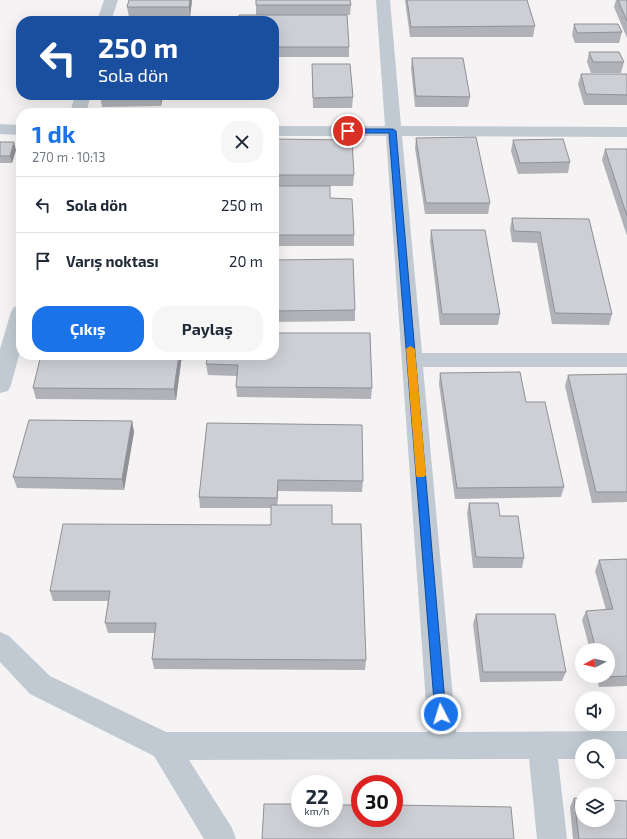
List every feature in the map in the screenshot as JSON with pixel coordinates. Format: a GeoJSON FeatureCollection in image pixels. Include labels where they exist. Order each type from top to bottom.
{"type":"FeatureCollection","features":[{"type":"Feature","properties":{"kind":"street"},"geometry":{"type":"LineString","coordinates":[[105,16],[110,0]]}},
{"type":"Feature","properties":{"kind":"street"},"geometry":{"type":"LineString","coordinates":[[383,0],[443,745]]}},
{"type":"Feature","properties":{"kind":"street"},"geometry":{"type":"LineString","coordinates":[[0,129],[16,130]]}},
{"type":"Feature","properties":{"kind":"street"},"geometry":{"type":"LineString","coordinates":[[279,131],[627,132]]}},
{"type":"Feature","properties":{"kind":"street"},"geometry":{"type":"LineString","coordinates":[[0,385],[16,329]]}},
{"type":"Feature","properties":{"kind":"street"},"geometry":{"type":"LineString","coordinates":[[411,360],[627,360]]}},
{"type":"Feature","properties":{"kind":"street"},"geometry":{"type":"LineString","coordinates":[[0,644],[40,685],[164,746],[627,746]]}},
{"type":"Feature","properties":{"kind":"street"},"geometry":{"type":"LineString","coordinates":[[164,746],[221,839]]}},
{"type":"Feature","properties":{"kind":"street"},"geometry":{"type":"LineString","coordinates":[[542,746],[552,839]]}},
{"type":"Feature","properties":{"kind":"building"},"geometry":{"type":"Polygon","coordinates":[[[129,0],[190,0],[189,7],[127,7],[129,0]]]}},
{"type":"Feature","properties":{"kind":"building"},"geometry":{"type":"Polygon","coordinates":[[[256,0],[350,0],[351,5],[256,5],[256,0]]]}},
{"type":"Feature","properties":{"kind":"building"},"geometry":{"type":"Polygon","coordinates":[[[407,0],[527,0],[535,26],[411,27],[407,0]]]}},
{"type":"Feature","properties":{"kind":"building"},"geometry":{"type":"Polygon","coordinates":[[[618,0],[627,0],[627,21],[618,0]]]}},
{"type":"Feature","properties":{"kind":"building"},"geometry":{"type":"Polygon","coordinates":[[[347,15],[349,47],[279,47],[279,16],[239,16],[347,15]]]}},
{"type":"Feature","properties":{"kind":"building"},"geometry":{"type":"Polygon","coordinates":[[[574,24],[618,24],[622,32],[577,33],[574,24]]]}},
{"type":"Feature","properties":{"kind":"building"},"geometry":{"type":"Polygon","coordinates":[[[589,52],[619,52],[624,62],[593,62],[589,52]]]}},
{"type":"Feature","properties":{"kind":"building"},"geometry":{"type":"Polygon","coordinates":[[[412,58],[463,58],[470,97],[416,96],[412,58]]]}},
{"type":"Feature","properties":{"kind":"building"},"geometry":{"type":"Polygon","coordinates":[[[312,64],[350,64],[353,97],[313,98],[312,64]]]}},
{"type":"Feature","properties":{"kind":"building"},"geometry":{"type":"Polygon","coordinates":[[[581,74],[627,74],[627,95],[586,94],[581,74]]]}},
{"type":"Feature","properties":{"kind":"building"},"geometry":{"type":"Polygon","coordinates":[[[476,137],[490,203],[426,203],[416,138],[476,137]]]}},
{"type":"Feature","properties":{"kind":"building"},"geometry":{"type":"Polygon","coordinates":[[[279,139],[352,140],[354,175],[279,175],[279,139]]]}},
{"type":"Feature","properties":{"kind":"building"},"geometry":{"type":"Polygon","coordinates":[[[563,139],[570,162],[520,163],[513,140],[563,139]]]}},
{"type":"Feature","properties":{"kind":"building"},"geometry":{"type":"Polygon","coordinates":[[[0,142],[14,142],[10,156],[0,156],[0,142]]]}},
{"type":"Feature","properties":{"kind":"building"},"geometry":{"type":"Polygon","coordinates":[[[605,149],[627,149],[627,216],[605,149]]]}},
{"type":"Feature","properties":{"kind":"building"},"geometry":{"type":"Polygon","coordinates":[[[279,186],[330,186],[330,198],[352,199],[354,235],[279,235],[279,186]]]}},
{"type":"Feature","properties":{"kind":"building"},"geometry":{"type":"Polygon","coordinates":[[[512,218],[589,219],[612,314],[555,313],[540,232],[514,231],[512,218]]]}},
{"type":"Feature","properties":{"kind":"building"},"geometry":{"type":"Polygon","coordinates":[[[431,230],[485,230],[500,314],[442,314],[431,230]]]}},
{"type":"Feature","properties":{"kind":"building"},"geometry":{"type":"Polygon","coordinates":[[[353,259],[355,310],[279,311],[279,260],[353,259]]]}},
{"type":"Feature","properties":{"kind":"building"},"geometry":{"type":"Polygon","coordinates":[[[279,333],[370,333],[372,388],[236,387],[238,365],[206,364],[207,360],[279,360],[279,333]]]}},
{"type":"Feature","properties":{"kind":"building"},"geometry":{"type":"Polygon","coordinates":[[[40,360],[178,360],[174,389],[33,388],[40,360]]]}},
{"type":"Feature","properties":{"kind":"building"},"geometry":{"type":"Polygon","coordinates":[[[520,372],[526,402],[545,402],[564,487],[457,488],[440,373],[520,372]]]}},
{"type":"Feature","properties":{"kind":"building"},"geometry":{"type":"Polygon","coordinates":[[[627,374],[627,492],[596,492],[568,375],[627,374]]]}},
{"type":"Feature","properties":{"kind":"building"},"geometry":{"type":"Polygon","coordinates":[[[29,420],[132,421],[122,479],[13,477],[29,420]]]}},
{"type":"Feature","properties":{"kind":"building"},"geometry":{"type":"Polygon","coordinates":[[[207,423],[362,425],[363,481],[278,480],[277,498],[199,497],[207,423]]]}},
{"type":"Feature","properties":{"kind":"building"},"geometry":{"type":"Polygon","coordinates":[[[469,503],[498,503],[500,516],[518,516],[524,558],[476,557],[469,503]]]}},
{"type":"Feature","properties":{"kind":"building"},"geometry":{"type":"Polygon","coordinates":[[[271,505],[332,505],[332,524],[361,524],[366,660],[152,659],[156,623],[105,623],[110,591],[50,591],[63,524],[271,525],[271,505]]]}},
{"type":"Feature","properties":{"kind":"building"},"geometry":{"type":"Polygon","coordinates":[[[627,559],[627,676],[615,676],[615,643],[594,643],[586,611],[613,609],[599,560],[627,559]]]}},
{"type":"Feature","properties":{"kind":"building"},"geometry":{"type":"Polygon","coordinates":[[[476,614],[555,614],[566,672],[483,672],[476,614]]]}},
{"type":"Feature","properties":{"kind":"building"},"geometry":{"type":"Polygon","coordinates":[[[615,800],[627,801],[627,839],[579,839],[578,827],[615,827],[615,800]]]}},
{"type":"Feature","properties":{"kind":"building"},"geometry":{"type":"Polygon","coordinates":[[[264,804],[291,804],[291,827],[343,827],[343,805],[351,805],[351,827],[403,827],[403,805],[511,807],[514,839],[262,839],[264,804]]]}},
{"type":"Feature","properties":{"kind":"slow traffic"},"geometry":{"type":"LineString","coordinates":[[410,349],[421,475]]}},
{"type":"Feature","properties":{"kind":"route"},"geometry":{"type":"LineString","coordinates":[[348,131],[393,131],[441,714]]}}]}
